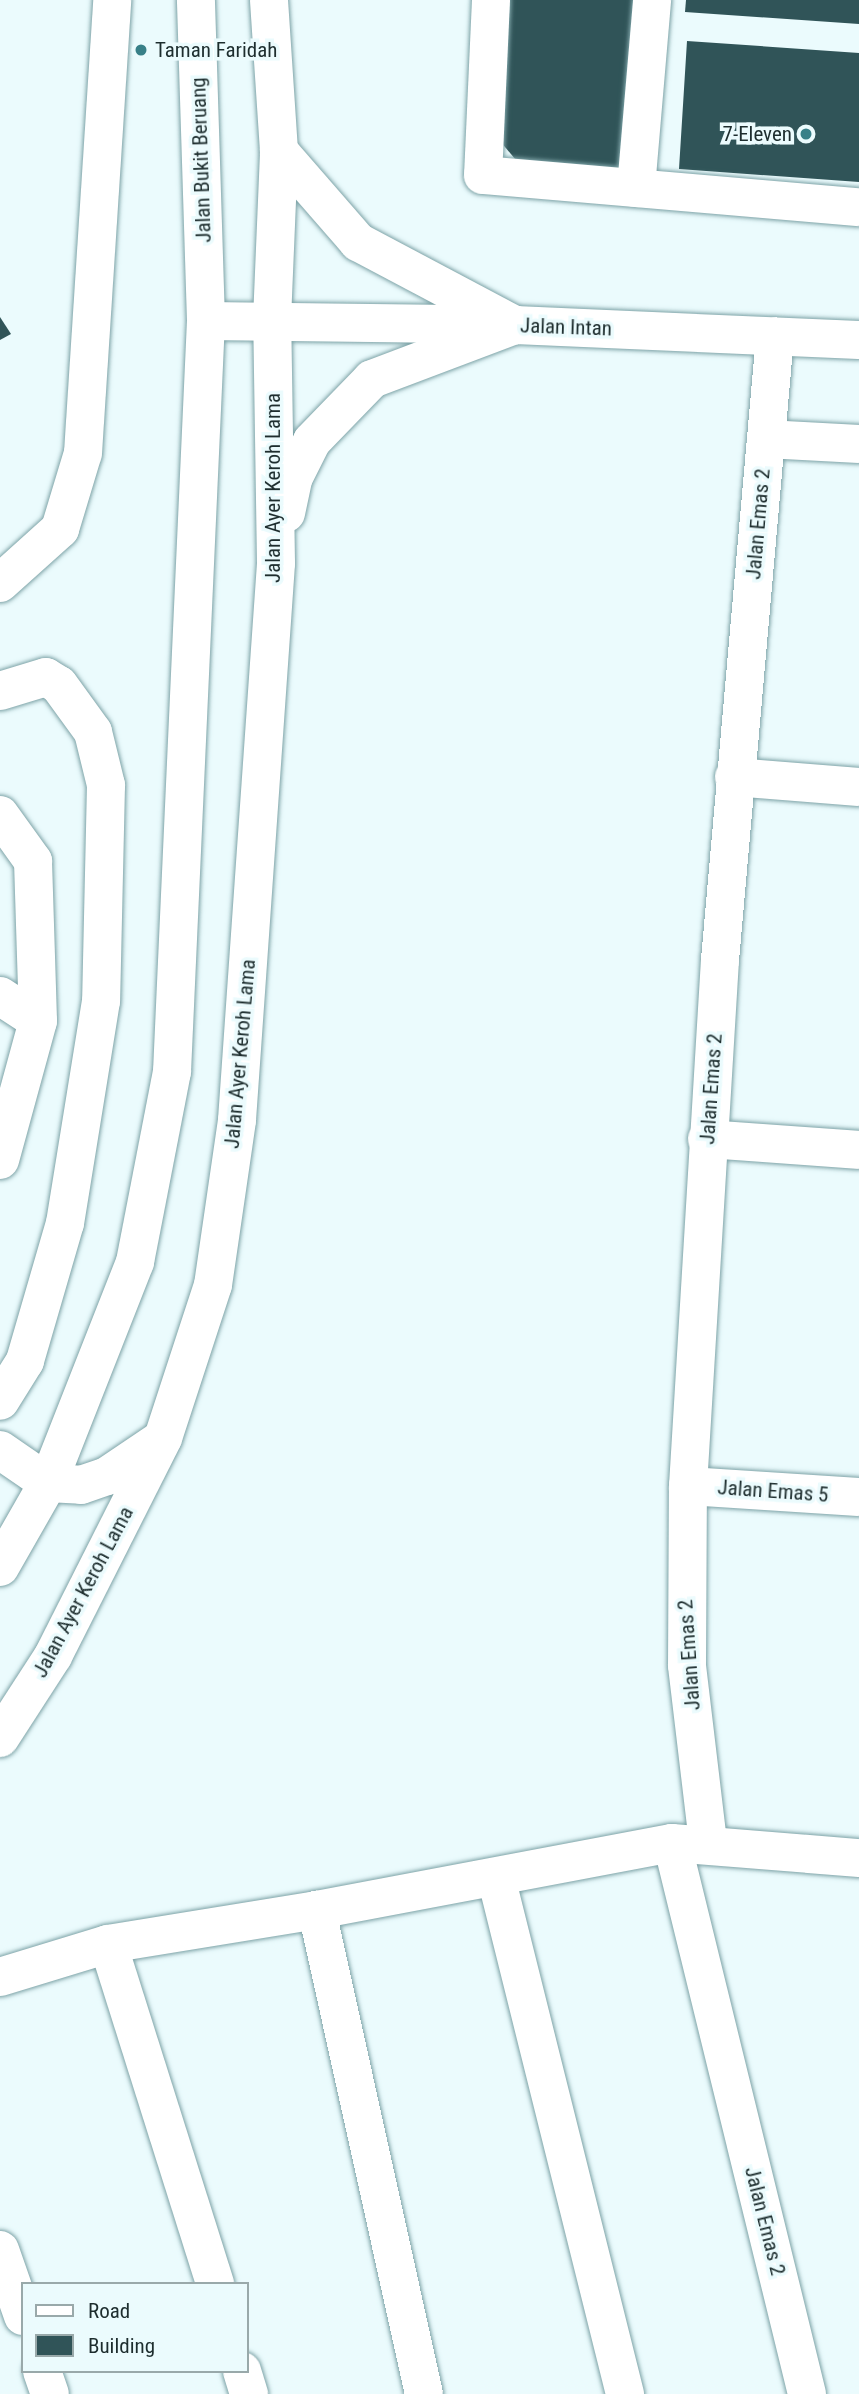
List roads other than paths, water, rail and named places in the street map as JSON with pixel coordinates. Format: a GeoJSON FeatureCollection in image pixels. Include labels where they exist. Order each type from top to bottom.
{"type":"FeatureCollection","features":[{"type":"Feature","properties":{"kind":"street"},"geometry":{"type":"LineString","coordinates":[[0,583],[60,529],[83,453],[112,0]]}},
{"type":"Feature","properties":{"kind":"street","name":"Jalan Bukit Beruang"},"geometry":{"type":"LineString","coordinates":[[196,0],[206,321]]}},
{"type":"Feature","properties":{"kind":"street"},"geometry":{"type":"LineString","coordinates":[[269,0],[279,151],[272,320]]}},
{"type":"Feature","properties":{"kind":"street"},"geometry":{"type":"LineString","coordinates":[[491,0],[483,175],[859,207]]}},
{"type":"Feature","properties":{"kind":"street"},"geometry":{"type":"LineString","coordinates":[[636,188],[652,0]]}},
{"type":"Feature","properties":{"kind":"street"},"geometry":{"type":"LineString","coordinates":[[279,151],[358,242],[515,325]]}},
{"type":"Feature","properties":{"kind":"street","name":"Jalan Ayer Keroh Lama"},"geometry":{"type":"LineString","coordinates":[[0,1738],[53,1656],[163,1438],[213,1285],[237,1120],[276,563],[272,320]]}},
{"type":"Feature","properties":{"kind":"street"},"geometry":{"type":"LineString","coordinates":[[0,1567],[48,1483],[135,1262],[172,1072],[206,321]]}},
{"type":"Feature","properties":{"kind":"street","name":"Jalan Intan"},"geometry":{"type":"LineString","coordinates":[[206,321],[515,325],[859,340]]}},
{"type":"Feature","properties":{"kind":"street"},"geometry":{"type":"LineString","coordinates":[[276,563],[293,479],[338,410],[372,379],[515,325]]}},
{"type":"Feature","properties":{"kind":"street","name":"Jalan Emas 2"},"geometry":{"type":"LineString","coordinates":[[775,336],[734,777],[707,1139],[688,1486],[687,1665],[690,1843],[807,2394]]}},
{"type":"Feature","properties":{"kind":"street"},"geometry":{"type":"LineString","coordinates":[[766,439],[859,444]]}},
{"type":"Feature","properties":{"kind":"street"},"geometry":{"type":"LineString","coordinates":[[0,691],[46,677],[59,685],[93,732],[106,785],[101,1001],[65,1223],[25,1361],[0,1401]]}},
{"type":"Feature","properties":{"kind":"street"},"geometry":{"type":"LineString","coordinates":[[734,777],[859,787]]}},
{"type":"Feature","properties":{"kind":"street"},"geometry":{"type":"LineString","coordinates":[[0,815],[33,861],[37,1021],[0,1160]]}},
{"type":"Feature","properties":{"kind":"street"},"geometry":{"type":"LineString","coordinates":[[0,996],[37,1021]]}},
{"type":"Feature","properties":{"kind":"street"},"geometry":{"type":"LineString","coordinates":[[707,1139],[859,1150]]}},
{"type":"Feature","properties":{"kind":"street"},"geometry":{"type":"LineString","coordinates":[[0,1450],[48,1483],[81,1485],[123,1470],[163,1438]]}},
{"type":"Feature","properties":{"kind":"street","name":"Jalan Emas 5"},"geometry":{"type":"LineString","coordinates":[[688,1486],[859,1497]]}},
{"type":"Feature","properties":{"kind":"street"},"geometry":{"type":"LineString","coordinates":[[0,1977],[108,1944],[317,1910],[690,1843],[859,1858]]}},
{"type":"Feature","properties":{"kind":"street"},"geometry":{"type":"LineString","coordinates":[[496,1877],[625,2394]]}},
{"type":"Feature","properties":{"kind":"street"},"geometry":{"type":"LineString","coordinates":[[317,1910],[424,2394]]}},
{"type":"Feature","properties":{"kind":"street"},"geometry":{"type":"LineString","coordinates":[[108,1944],[214,2282]]}},
{"type":"Feature","properties":{"kind":"street"},"geometry":{"type":"LineString","coordinates":[[0,2250],[21,2310]]}},
{"type":"Feature","properties":{"kind":"street"},"geometry":{"type":"LineString","coordinates":[[43,2373],[50,2394]]}},
{"type":"Feature","properties":{"kind":"street"},"geometry":{"type":"LineString","coordinates":[[243,2373],[249,2394]]}},
{"type":"Feature","properties":{"kind":"place","name":"Taman Faridah"},"geometry":{"type":"Point","coordinates":[141,50]}},
{"type":"Feature","properties":{"kind":"place","name":"7-Eleven"},"geometry":{"type":"Point","coordinates":[806,134]}}]}
